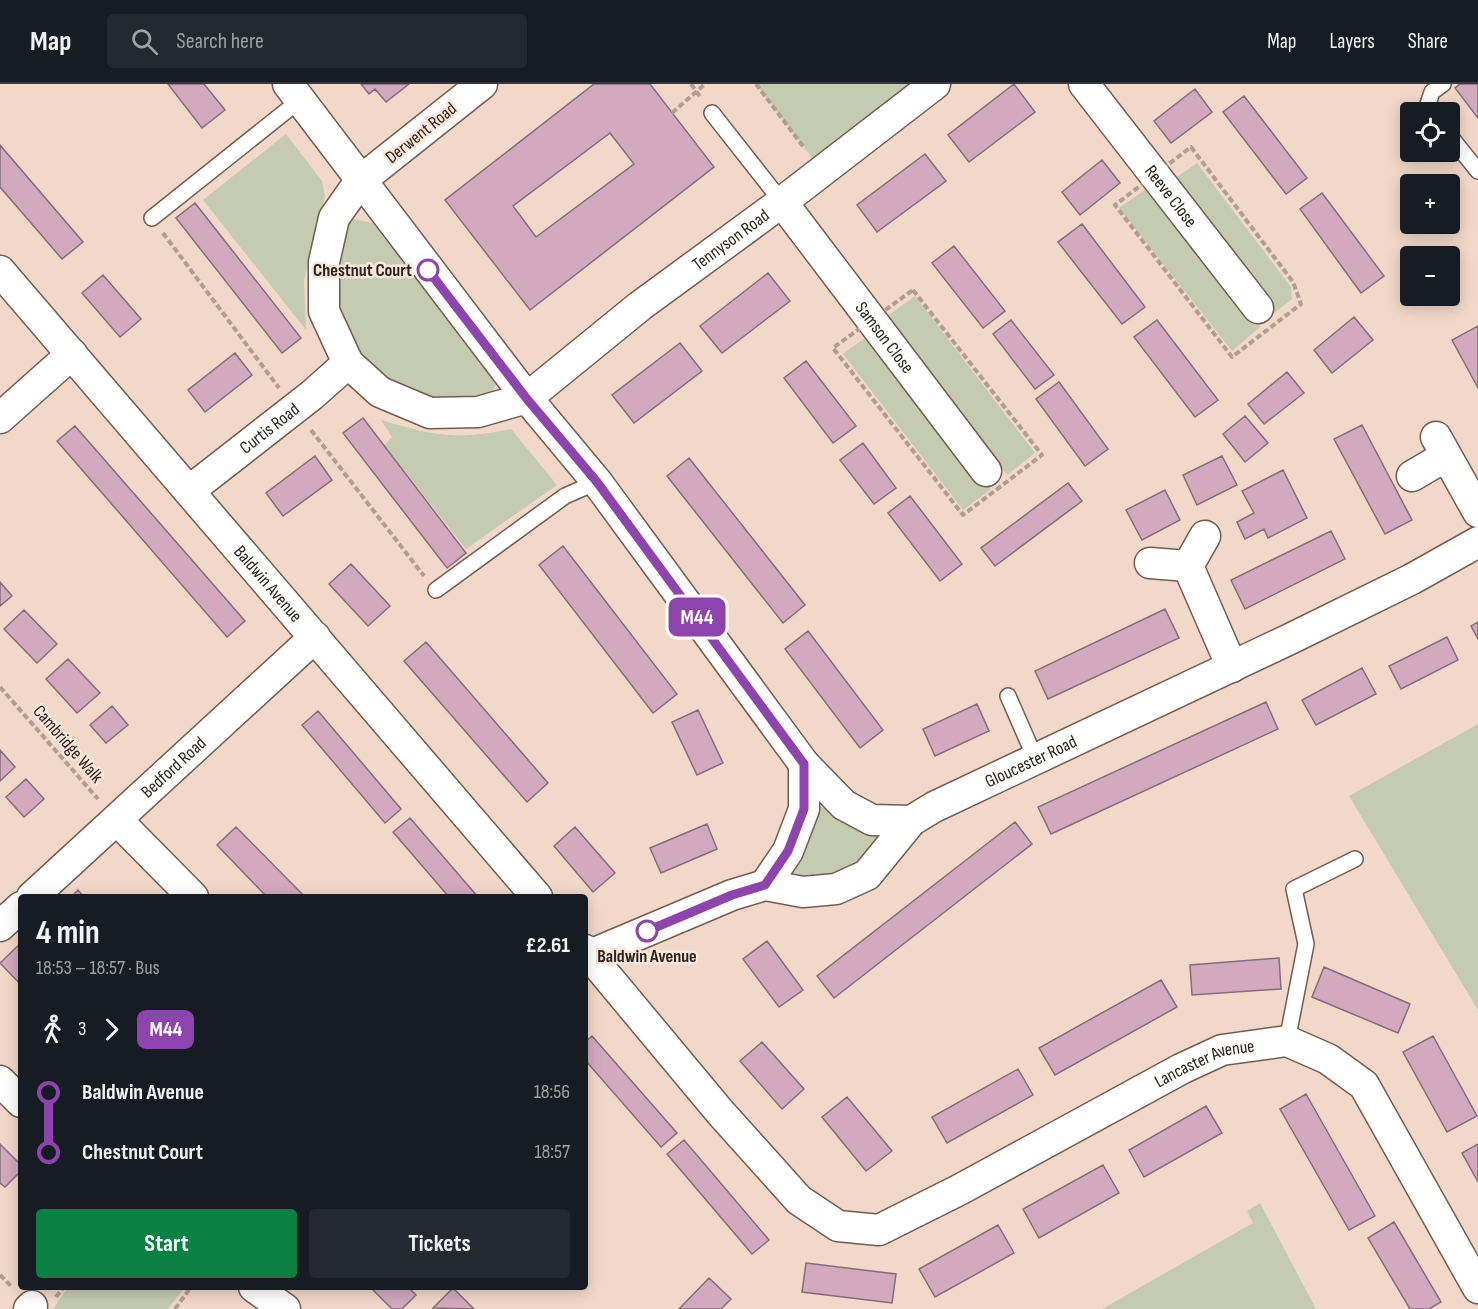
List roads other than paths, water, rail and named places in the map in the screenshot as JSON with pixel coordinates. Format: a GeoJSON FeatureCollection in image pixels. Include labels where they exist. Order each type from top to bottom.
{"type":"FeatureCollection","features":[{"type":"Feature","properties":{"kind":"street","name":"Derwent Road"},"geometry":{"type":"LineString","coordinates":[[348,363],[324,311],[324,262],[334,218],[360,181],[482,84]]}},
{"type":"Feature","properties":{"kind":"street","name":"Tennyson Road"},"geometry":{"type":"LineString","coordinates":[[527,399],[640,306],[782,202],[935,84]]}},
{"type":"Feature","properties":{"kind":"street","name":"Reeve Close"},"geometry":{"type":"LineString","coordinates":[[1084,84],[1258,308]]}},
{"type":"Feature","properties":{"kind":"street"},"geometry":{"type":"LineString","coordinates":[[294,92],[527,399],[597,482],[804,764],[844,805],[872,820],[911,821]]}},
{"type":"Feature","properties":{"kind":"street","name":"Samson Close"},"geometry":{"type":"LineString","coordinates":[[782,202],[987,471]]}},
{"type":"Feature","properties":{"kind":"street","name":"Baldwin Avenue"},"geometry":{"type":"LineString","coordinates":[[0,271],[534,894]]}},
{"type":"Feature","properties":{"kind":"street"},"geometry":{"type":"LineString","coordinates":[[0,418],[72,354]]}},
{"type":"Feature","properties":{"kind":"street"},"geometry":{"type":"LineString","coordinates":[[348,363],[380,392],[430,413],[478,412],[527,399]]}},
{"type":"Feature","properties":{"kind":"street","name":"Curtis Road"},"geometry":{"type":"LineString","coordinates":[[189,491],[312,395],[348,363]]}},
{"type":"Feature","properties":{"kind":"street"},"geometry":{"type":"LineString","coordinates":[[1412,476],[1441,446],[1478,512]]}},
{"type":"Feature","properties":{"kind":"street"},"geometry":{"type":"LineString","coordinates":[[1188,566],[1205,536]]}},
{"type":"Feature","properties":{"kind":"street","name":"Gloucester Road"},"geometry":{"type":"LineString","coordinates":[[588,952],[732,895],[765,885],[803,892],[836,889],[867,874],[911,821],[934,807],[1232,667],[1412,579],[1478,542]]}},
{"type":"Feature","properties":{"kind":"street"},"geometry":{"type":"LineString","coordinates":[[1150,563],[1188,566]]}},
{"type":"Feature","properties":{"kind":"street"},"geometry":{"type":"LineString","coordinates":[[1188,566],[1232,667]]}},
{"type":"Feature","properties":{"kind":"street","name":"Bedford Road"},"geometry":{"type":"LineString","coordinates":[[35,894],[315,637]]}},
{"type":"Feature","properties":{"kind":"street"},"geometry":{"type":"LineString","coordinates":[[765,885],[788,851],[804,809],[804,764]]}},
{"type":"Feature","properties":{"kind":"street"},"geometry":{"type":"LineString","coordinates":[[117,820],[190,894]]}},
{"type":"Feature","properties":{"kind":"street"},"geometry":{"type":"LineString","coordinates":[[0,926],[18,911]]}},
{"type":"Feature","properties":{"kind":"street","name":"Lancaster Avenue"},"geometry":{"type":"LineString","coordinates":[[588,952],[720,1112],[799,1200],[838,1226],[879,1230],[969,1184],[1181,1068],[1222,1050],[1287,1041]]}},
{"type":"Feature","properties":{"kind":"street"},"geometry":{"type":"LineString","coordinates":[[1287,1041],[1328,1059],[1364,1085],[1478,1288]]}},
{"type":"Feature","properties":{"kind":"street"},"geometry":{"type":"LineString","coordinates":[[0,1081],[18,1099]]}},
{"type":"Feature","properties":{"kind":"street"},"geometry":{"type":"LineString","coordinates":[[258,1290],[285,1309]]}},
{"type":"Feature","properties":{"kind":"lane"},"geometry":{"type":"LineString","coordinates":[[1429,102],[1432,92],[1443,84]]}},
{"type":"Feature","properties":{"kind":"lane"},"geometry":{"type":"LineString","coordinates":[[152,218],[294,92]]}},
{"type":"Feature","properties":{"kind":"lane"},"geometry":{"type":"LineString","coordinates":[[712,113],[782,202]]}},
{"type":"Feature","properties":{"kind":"lane"},"geometry":{"type":"LineString","coordinates":[[1460,149],[1478,171]]}},
{"type":"Feature","properties":{"kind":"lane"},"geometry":{"type":"LineString","coordinates":[[436,590],[565,496],[597,482]]}},
{"type":"Feature","properties":{"kind":"lane"},"geometry":{"type":"LineString","coordinates":[[1008,696],[1036,760]]}},
{"type":"Feature","properties":{"kind":"lane"},"geometry":{"type":"LineString","coordinates":[[1287,1041],[1306,944],[1294,889],[1355,859]]}},
{"type":"Feature","properties":{"kind":"place","name":"Chestnut Court"},"geometry":{"type":"Point","coordinates":[428,270]}},
{"type":"Feature","properties":{"kind":"place","name":"Baldwin Avenue"},"geometry":{"type":"Point","coordinates":[647,931]}}]}
